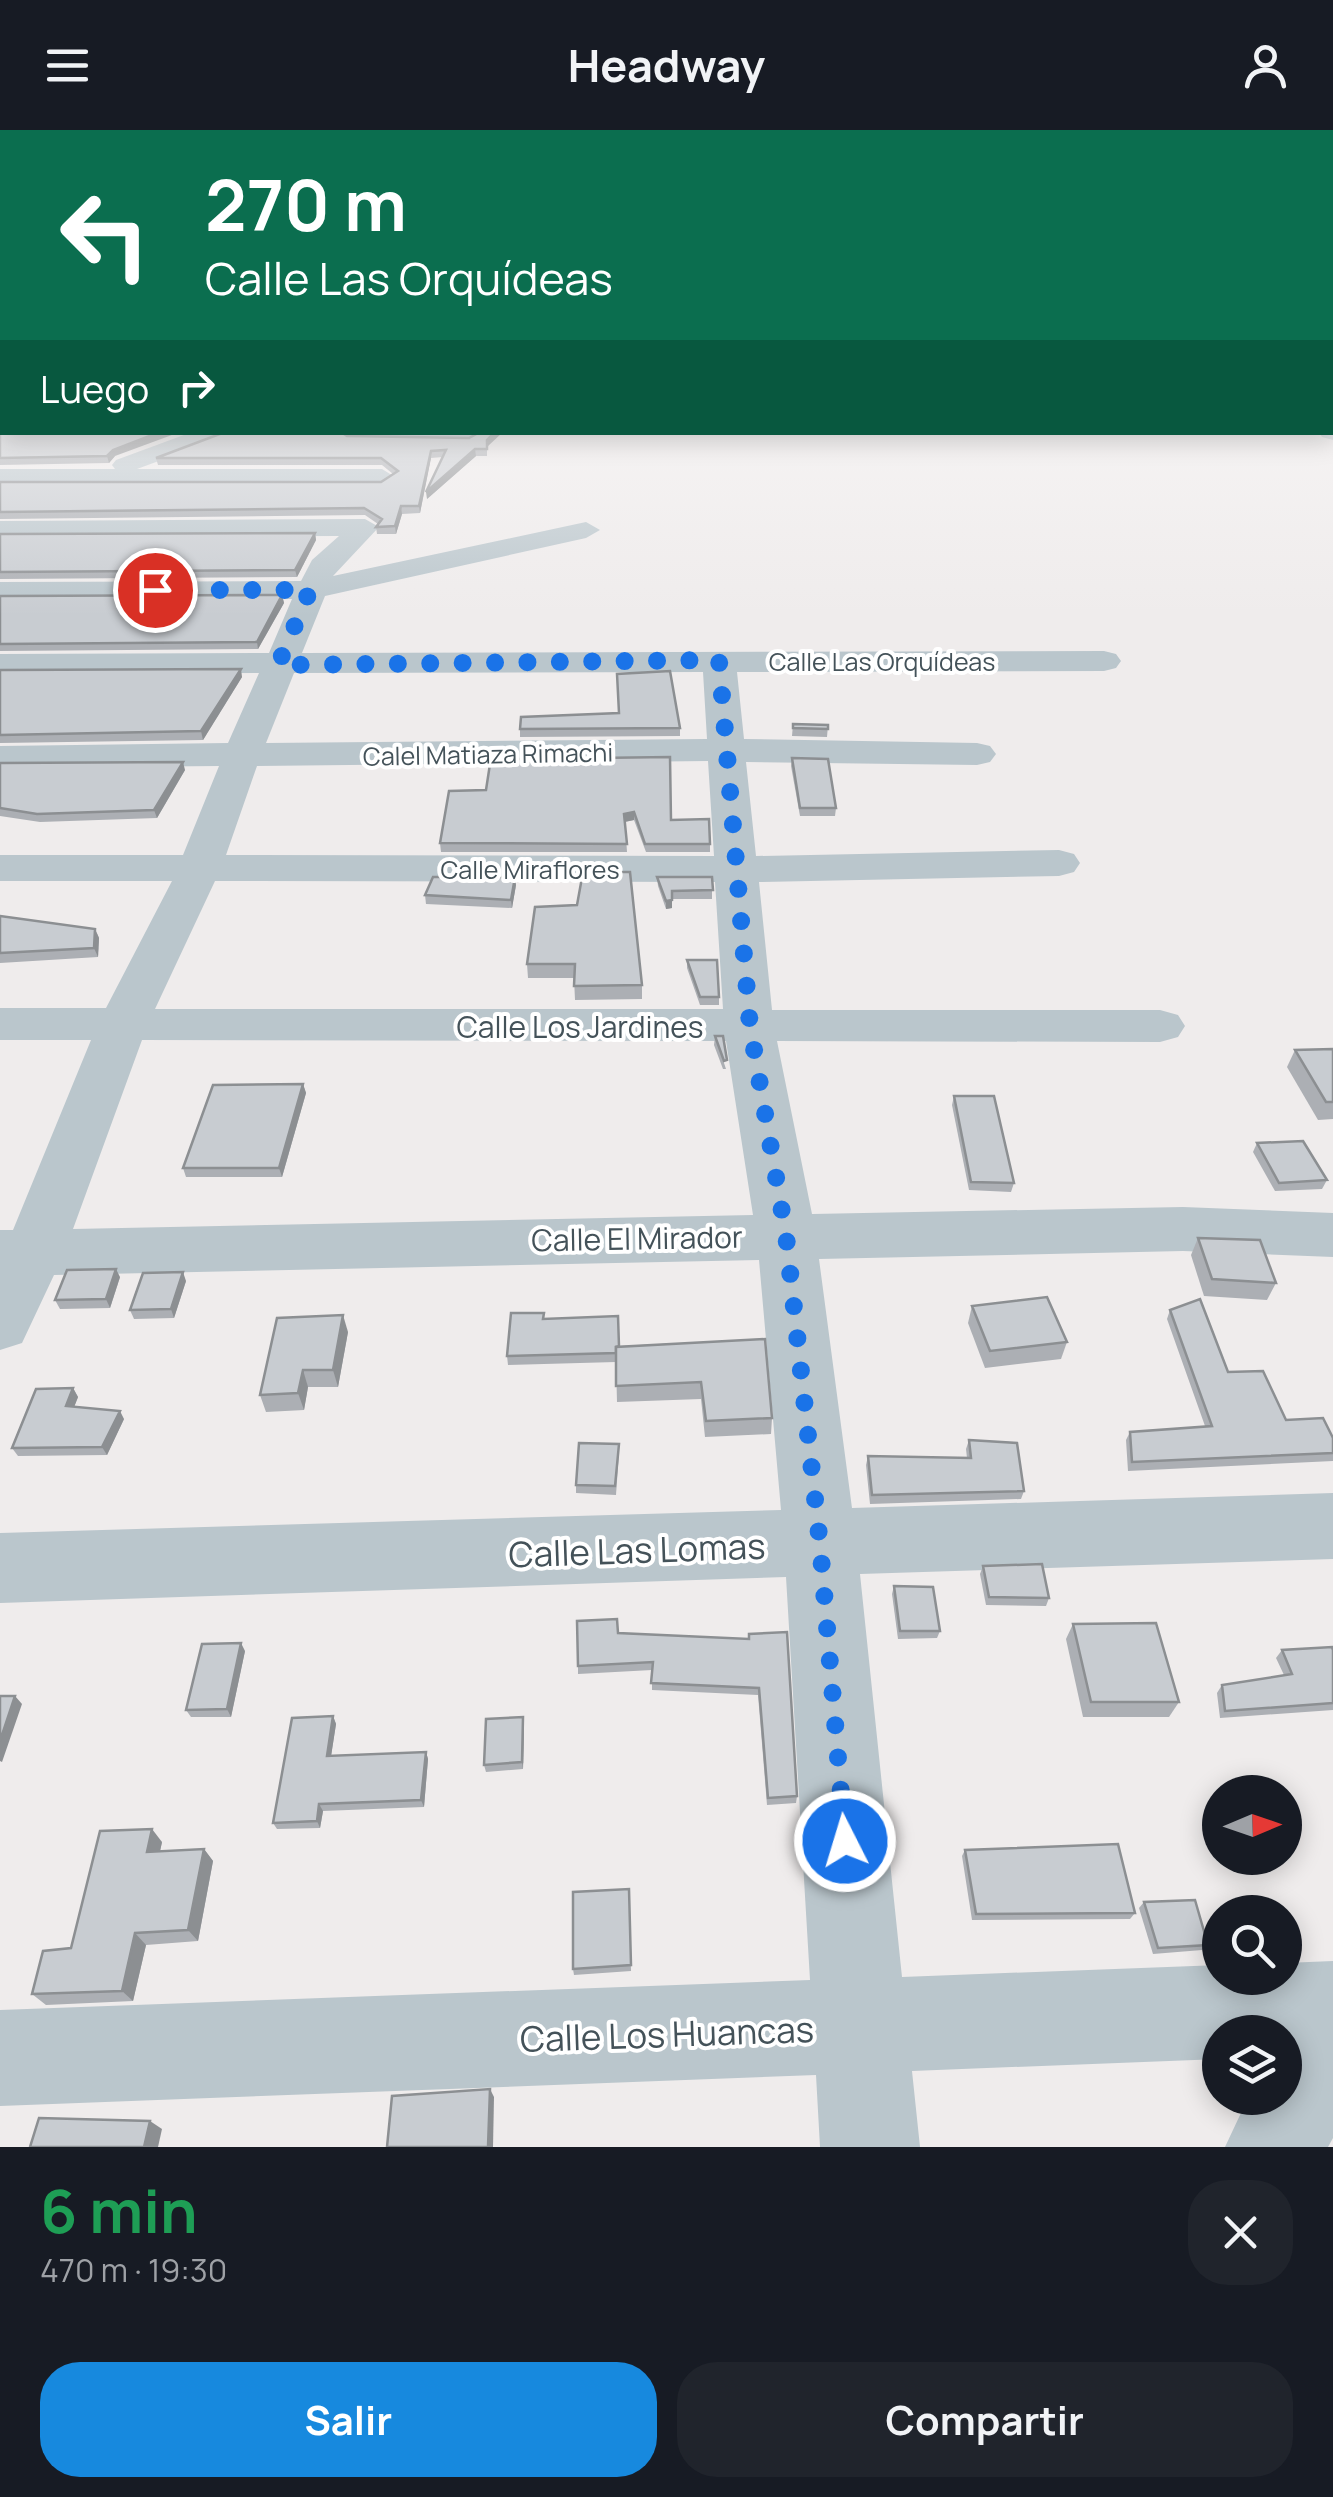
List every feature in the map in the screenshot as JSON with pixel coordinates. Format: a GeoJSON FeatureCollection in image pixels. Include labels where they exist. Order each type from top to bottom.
{"type":"FeatureCollection","features":[{"type":"Feature","properties":{"kind":"street"},"geometry":{"type":"LineString","coordinates":[[98,477],[208,435]]}},
{"type":"Feature","properties":{"kind":"street"},"geometry":{"type":"LineString","coordinates":[[0,477],[382,477]]}},
{"type":"Feature","properties":{"kind":"street"},"geometry":{"type":"LineString","coordinates":[[0,514],[42,477]]}},
{"type":"Feature","properties":{"kind":"street"},"geometry":{"type":"LineString","coordinates":[[0,529],[365,526],[322,566],[310,590],[200,868],[122,1025],[17,1253],[0,1325]]}},
{"type":"Feature","properties":{"kind":"street"},"geometry":{"type":"LineString","coordinates":[[0,591],[310,590],[586,530]]}},
{"type":"Feature","properties":{"kind":"street"},"geometry":{"type":"LineString","coordinates":[[719,660],[750,1026],[786,1235],[820,1544],[870,2147]]}},
{"type":"Feature","properties":{"kind":"street","name":"Calle Las Orquídeas"},"geometry":{"type":"LineString","coordinates":[[0,664],[1104,661]]}},
{"type":"Feature","properties":{"kind":"street","name":"Calel Matiaza Rimachi"},"geometry":{"type":"LineString","coordinates":[[0,757],[241,758],[726,750],[977,754]]}},
{"type":"Feature","properties":{"kind":"street","name":"Calle Miraflores"},"geometry":{"type":"LineString","coordinates":[[0,868],[738,869],[1059,863]]}},
{"type":"Feature","properties":{"kind":"street","name":"Calle Los Jardines"},"geometry":{"type":"LineString","coordinates":[[0,1024],[1160,1026]]}},
{"type":"Feature","properties":{"kind":"street","name":"Calle El Mirador"},"geometry":{"type":"LineString","coordinates":[[17,1253],[1183,1228],[1333,1235]]}},
{"type":"Feature","properties":{"kind":"street","name":"Calle Las Lomas"},"geometry":{"type":"LineString","coordinates":[[0,1568],[1333,1526]]}},
{"type":"Feature","properties":{"kind":"street","name":"Calle Los Huancas"},"geometry":{"type":"LineString","coordinates":[[0,2058],[1333,2008]]}},
{"type":"Feature","properties":{"kind":"street"},"geometry":{"type":"LineString","coordinates":[[1274,2147],[1333,2038]]}},
{"type":"Feature","properties":{"kind":"building"},"geometry":{"type":"Polygon","coordinates":[[[0,435],[152,435],[107,456],[0,458],[0,435]]]}},
{"type":"Feature","properties":{"kind":"building"},"geometry":{"type":"Polygon","coordinates":[[[217,435],[492,435],[487,440],[487,449],[475,449],[426,492],[446,450],[431,451],[419,506],[401,506],[395,526],[376,527],[382,519],[364,508],[0,512],[0,482],[381,482],[398,471],[381,458],[156,458],[217,435]]]}},
{"type":"Feature","properties":{"kind":"building"},"geometry":{"type":"Polygon","coordinates":[[[315,533],[295,570],[0,572],[0,534],[315,533]]]}},
{"type":"Feature","properties":{"kind":"building"},"geometry":{"type":"Polygon","coordinates":[[[282,595],[257,642],[0,644],[0,596],[282,595]]]}},
{"type":"Feature","properties":{"kind":"building"},"geometry":{"type":"Polygon","coordinates":[[[241,669],[201,731],[0,735],[0,670],[241,669]]]}},
{"type":"Feature","properties":{"kind":"building"},"geometry":{"type":"Polygon","coordinates":[[[670,671],[680,728],[520,729],[521,717],[619,713],[617,674],[670,671]]]}},
{"type":"Feature","properties":{"kind":"building"},"geometry":{"type":"Polygon","coordinates":[[[793,724],[828,725],[828,729],[793,728],[793,724]]]}},
{"type":"Feature","properties":{"kind":"building"},"geometry":{"type":"Polygon","coordinates":[[[670,757],[671,820],[709,819],[710,844],[645,844],[634,812],[624,814],[627,844],[440,843],[449,791],[486,790],[490,764],[516,764],[517,759],[670,757]]]}},
{"type":"Feature","properties":{"kind":"building"},"geometry":{"type":"Polygon","coordinates":[[[792,758],[828,759],[836,808],[800,808],[792,758]]]}},
{"type":"Feature","properties":{"kind":"building"},"geometry":{"type":"Polygon","coordinates":[[[183,762],[154,810],[37,814],[0,808],[0,763],[183,762]]]}},
{"type":"Feature","properties":{"kind":"building"},"geometry":{"type":"Polygon","coordinates":[[[583,872],[630,872],[642,985],[574,986],[575,964],[527,964],[535,907],[577,905],[583,872]]]}},
{"type":"Feature","properties":{"kind":"building"},"geometry":{"type":"Polygon","coordinates":[[[433,877],[515,877],[511,900],[425,895],[433,877]]]}},
{"type":"Feature","properties":{"kind":"building"},"geometry":{"type":"Polygon","coordinates":[[[657,877],[712,877],[713,890],[672,891],[672,900],[666,901],[657,877]]]}},
{"type":"Feature","properties":{"kind":"building"},"geometry":{"type":"Polygon","coordinates":[[[0,916],[95,929],[94,948],[0,953],[0,916]]]}},
{"type":"Feature","properties":{"kind":"building"},"geometry":{"type":"Polygon","coordinates":[[[687,960],[717,960],[719,997],[700,997],[687,960]]]}},
{"type":"Feature","properties":{"kind":"building"},"geometry":{"type":"Polygon","coordinates":[[[715,1036],[723,1036],[727,1060],[724,1061],[715,1036]]]}},
{"type":"Feature","properties":{"kind":"building"},"geometry":{"type":"Polygon","coordinates":[[[1333,1049],[1333,1102],[1326,1102],[1295,1050],[1333,1049]]]}},
{"type":"Feature","properties":{"kind":"building"},"geometry":{"type":"Polygon","coordinates":[[[303,1084],[279,1168],[183,1168],[213,1085],[303,1084]]]}},
{"type":"Feature","properties":{"kind":"building"},"geometry":{"type":"Polygon","coordinates":[[[954,1096],[994,1096],[1014,1183],[971,1182],[954,1096]]]}},
{"type":"Feature","properties":{"kind":"building"},"geometry":{"type":"Polygon","coordinates":[[[1303,1141],[1327,1180],[1279,1183],[1257,1143],[1303,1141]]]}},
{"type":"Feature","properties":{"kind":"building"},"geometry":{"type":"Polygon","coordinates":[[[1198,1238],[1260,1240],[1276,1283],[1212,1279],[1198,1238]]]}},
{"type":"Feature","properties":{"kind":"building"},"geometry":{"type":"Polygon","coordinates":[[[116,1269],[106,1299],[55,1300],[67,1270],[116,1269]]]}},
{"type":"Feature","properties":{"kind":"building"},"geometry":{"type":"Polygon","coordinates":[[[183,1272],[171,1309],[130,1310],[143,1273],[183,1272]]]}},
{"type":"Feature","properties":{"kind":"building"},"geometry":{"type":"Polygon","coordinates":[[[1047,1297],[1067,1342],[990,1351],[972,1306],[1047,1297]]]}},
{"type":"Feature","properties":{"kind":"building"},"geometry":{"type":"Polygon","coordinates":[[[1200,1299],[1228,1372],[1263,1371],[1286,1420],[1323,1418],[1333,1438],[1333,1453],[1132,1462],[1130,1432],[1212,1426],[1170,1310],[1200,1299]]]}},
{"type":"Feature","properties":{"kind":"building"},"geometry":{"type":"Polygon","coordinates":[[[511,1313],[544,1313],[543,1319],[618,1316],[619,1346],[616,1353],[507,1356],[511,1313]]]}},
{"type":"Feature","properties":{"kind":"building"},"geometry":{"type":"Polygon","coordinates":[[[343,1315],[333,1370],[303,1370],[298,1393],[260,1395],[277,1318],[343,1315]]]}},
{"type":"Feature","properties":{"kind":"building"},"geometry":{"type":"Polygon","coordinates":[[[765,1339],[772,1418],[706,1421],[701,1382],[616,1386],[616,1347],[765,1339]]]}},
{"type":"Feature","properties":{"kind":"building"},"geometry":{"type":"Polygon","coordinates":[[[73,1388],[66,1406],[120,1411],[102,1447],[12,1448],[36,1389],[73,1388]]]}},
{"type":"Feature","properties":{"kind":"building"},"geometry":{"type":"Polygon","coordinates":[[[969,1440],[1017,1443],[1024,1491],[872,1495],[868,1456],[971,1458],[969,1440]]]}},
{"type":"Feature","properties":{"kind":"building"},"geometry":{"type":"Polygon","coordinates":[[[579,1443],[619,1444],[615,1486],[576,1485],[579,1443]]]}},
{"type":"Feature","properties":{"kind":"building"},"geometry":{"type":"Polygon","coordinates":[[[1042,1564],[1049,1598],[989,1597],[983,1566],[1042,1564]]]}},
{"type":"Feature","properties":{"kind":"building"},"geometry":{"type":"Polygon","coordinates":[[[894,1586],[933,1587],[940,1631],[900,1631],[894,1586]]]}},
{"type":"Feature","properties":{"kind":"building"},"geometry":{"type":"Polygon","coordinates":[[[617,1619],[618,1633],[749,1639],[749,1634],[787,1632],[797,1796],[768,1798],[759,1688],[651,1683],[653,1662],[578,1666],[577,1621],[617,1619]]]}},
{"type":"Feature","properties":{"kind":"building"},"geometry":{"type":"Polygon","coordinates":[[[1156,1623],[1179,1702],[1091,1702],[1073,1624],[1156,1623]]]}},
{"type":"Feature","properties":{"kind":"building"},"geometry":{"type":"Polygon","coordinates":[[[241,1643],[227,1709],[186,1710],[202,1644],[241,1643]]]}},
{"type":"Feature","properties":{"kind":"building"},"geometry":{"type":"Polygon","coordinates":[[[1332,1647],[1333,1703],[1225,1711],[1222,1685],[1292,1674],[1282,1650],[1332,1647]]]}},
{"type":"Feature","properties":{"kind":"building"},"geometry":{"type":"Polygon","coordinates":[[[0,1696],[15,1696],[0,1741],[0,1696]]]}},
{"type":"Feature","properties":{"kind":"building"},"geometry":{"type":"Polygon","coordinates":[[[333,1716],[327,1756],[426,1752],[421,1800],[319,1804],[317,1821],[273,1823],[292,1718],[333,1716]]]}},
{"type":"Feature","properties":{"kind":"building"},"geometry":{"type":"Polygon","coordinates":[[[523,1717],[522,1762],[484,1765],[486,1719],[523,1717]]]}},
{"type":"Feature","properties":{"kind":"building"},"geometry":{"type":"Polygon","coordinates":[[[152,1829],[147,1852],[204,1849],[188,1930],[135,1933],[122,1991],[32,1994],[43,1951],[71,1948],[100,1831],[152,1829]]]}},
{"type":"Feature","properties":{"kind":"building"},"geometry":{"type":"Polygon","coordinates":[[[1118,1844],[1135,1913],[976,1914],[965,1850],[1118,1844]]]}},
{"type":"Feature","properties":{"kind":"building"},"geometry":{"type":"Polygon","coordinates":[[[629,1889],[631,1965],[573,1969],[573,1892],[629,1889]]]}},
{"type":"Feature","properties":{"kind":"building"},"geometry":{"type":"Polygon","coordinates":[[[1195,1900],[1202,1924],[1202,1945],[1158,1948],[1144,1902],[1195,1900]]]}},
{"type":"Feature","properties":{"kind":"building"},"geometry":{"type":"Polygon","coordinates":[[[490,2089],[488,2147],[387,2147],[392,2096],[490,2089]]]}},
{"type":"Feature","properties":{"kind":"building"},"geometry":{"type":"Polygon","coordinates":[[[39,2118],[150,2121],[144,2147],[30,2147],[39,2118]]]}},
{"type":"Feature","properties":{"kind":"route"},"geometry":{"type":"LineString","coordinates":[[155,590],[310,590],[278,665],[719,660],[750,1026],[786,1235],[820,1544],[845,1841]]}}]}
